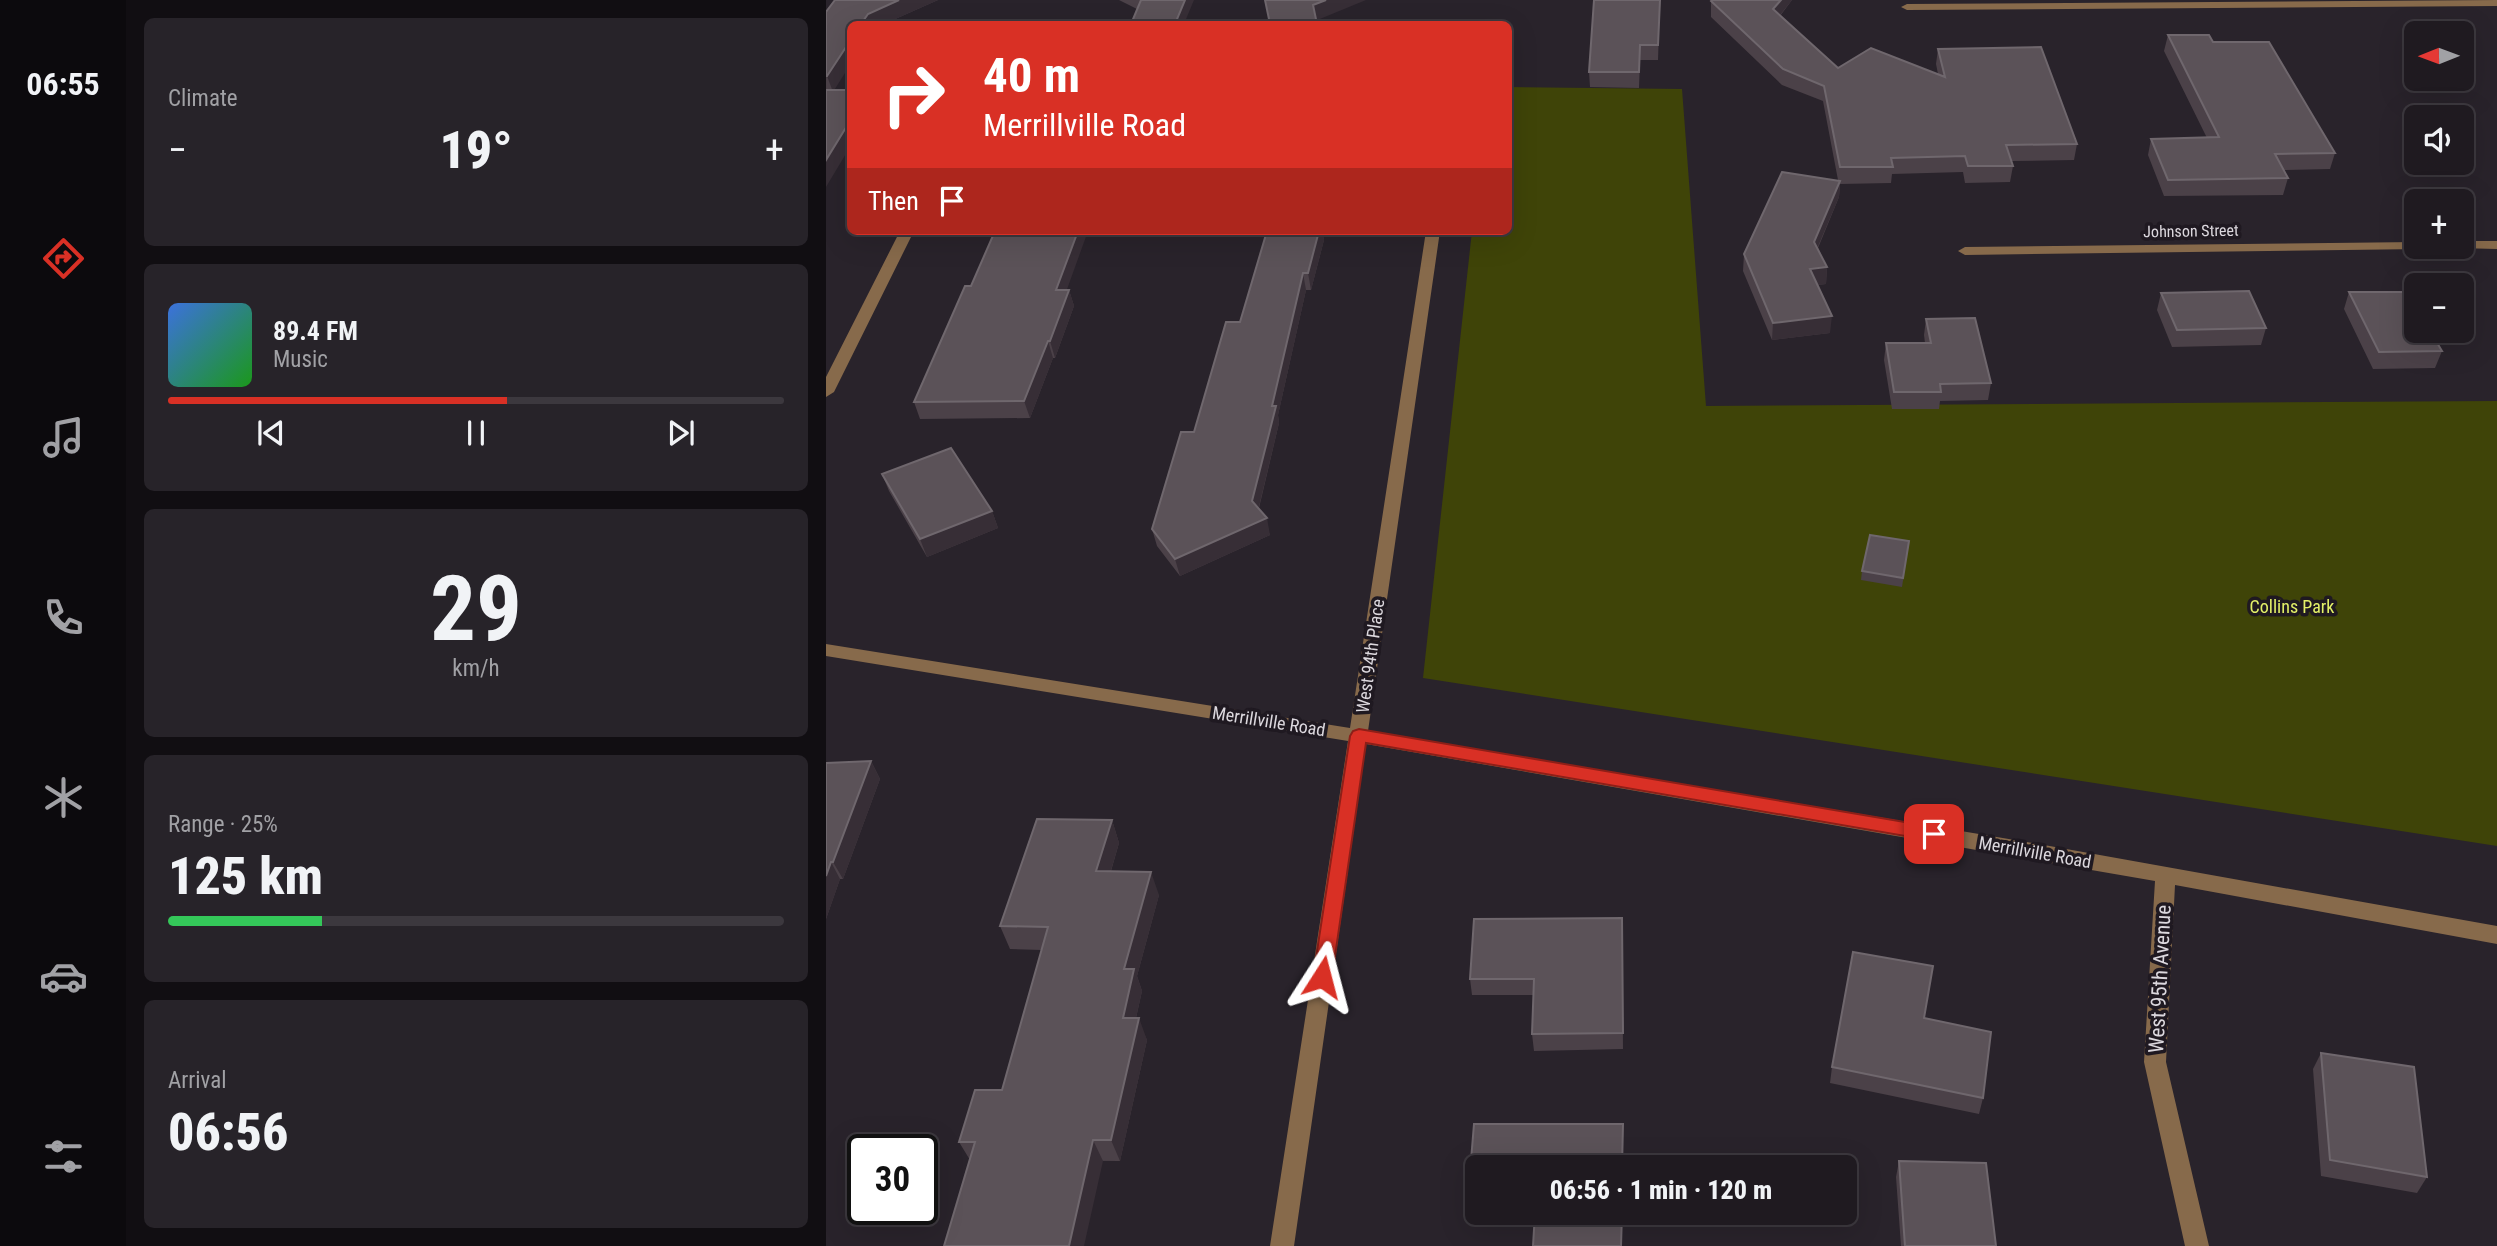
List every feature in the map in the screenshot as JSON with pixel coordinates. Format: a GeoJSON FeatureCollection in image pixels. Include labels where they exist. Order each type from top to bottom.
{"type":"FeatureCollection","features":[{"type":"Feature","properties":{"kind":"street"},"geometry":{"type":"LineString","coordinates":[[1907,6],[2497,4]]}},
{"type":"Feature","properties":{"kind":"street"},"geometry":{"type":"LineString","coordinates":[[826,392],[905,235]]}},
{"type":"Feature","properties":{"kind":"street","name":"West 94th Place"},"geometry":{"type":"LineString","coordinates":[[1282,1246],[1432,235]]}},
{"type":"Feature","properties":{"kind":"street"},"geometry":{"type":"LineString","coordinates":[[2474,246],[2497,245]]}},
{"type":"Feature","properties":{"kind":"street","name":"Johnson Street"},"geometry":{"type":"LineString","coordinates":[[1965,251],[2404,246]]}},
{"type":"Feature","properties":{"kind":"street","name":"Merrillville Road"},"geometry":{"type":"LineString","coordinates":[[826,650],[1359,736],[2497,935]]}},
{"type":"Feature","properties":{"kind":"street","name":"West 95th Avenue"},"geometry":{"type":"LineString","coordinates":[[2165,876],[2155,1062],[2197,1246]]}},
{"type":"Feature","properties":{"kind":"green space","name":"Collins Park"},"geometry":{"type":"Polygon","coordinates":[[[1512,87],[1682,89],[1706,406],[2497,401],[2497,846],[1423,678],[1472,235],[1512,235],[1512,87]]]}},
{"type":"Feature","properties":{"kind":"building"},"geometry":{"type":"Polygon","coordinates":[[[835,0],[899,0],[868,14],[863,21],[847,21],[847,46],[827,76],[826,12],[835,0]]]}},
{"type":"Feature","properties":{"kind":"building"},"geometry":{"type":"Polygon","coordinates":[[[1141,0],[1185,0],[1176,21],[1132,21],[1141,0]]]}},
{"type":"Feature","properties":{"kind":"building"},"geometry":{"type":"Polygon","coordinates":[[[1265,0],[1326,0],[1313,5],[1316,21],[1269,21],[1265,0]]]}},
{"type":"Feature","properties":{"kind":"building"},"geometry":{"type":"Polygon","coordinates":[[[1594,0],[1660,0],[1658,45],[1640,45],[1639,72],[1589,72],[1594,0]]]}},
{"type":"Feature","properties":{"kind":"building"},"geometry":{"type":"Polygon","coordinates":[[[1712,0],[1781,0],[1773,9],[1838,68],[1871,48],[1945,77],[1938,49],[2041,47],[2077,144],[2006,145],[2013,166],[1968,166],[1965,156],[1891,158],[1893,167],[1840,167],[1824,86],[1783,69],[1712,0]]]}},
{"type":"Feature","properties":{"kind":"building"},"geometry":{"type":"Polygon","coordinates":[[[2168,35],[2209,35],[2213,42],[2269,42],[2335,153],[2275,154],[2288,178],[2168,180],[2151,139],[2219,137],[2168,35]]]}},
{"type":"Feature","properties":{"kind":"building"},"geometry":{"type":"Polygon","coordinates":[[[826,90],[847,90],[847,126],[826,160],[826,90]]]}},
{"type":"Feature","properties":{"kind":"building"},"geometry":{"type":"Polygon","coordinates":[[[1782,172],[1840,181],[1814,242],[1827,267],[1810,269],[1832,316],[1773,323],[1744,254],[1782,172]]]}},
{"type":"Feature","properties":{"kind":"building"},"geometry":{"type":"Polygon","coordinates":[[[993,235],[1077,235],[1056,290],[1069,290],[1024,401],[914,402],[965,286],[971,286],[993,235]]]}},
{"type":"Feature","properties":{"kind":"building"},"geometry":{"type":"Polygon","coordinates":[[[1266,235],[1318,235],[1308,273],[1303,273],[1272,406],[1276,406],[1252,501],[1267,518],[1175,559],[1152,529],[1181,432],[1194,432],[1226,322],[1240,322],[1266,235]]]}},
{"type":"Feature","properties":{"kind":"building"},"geometry":{"type":"Polygon","coordinates":[[[2249,291],[2266,328],[2177,330],[2161,293],[2249,291]]]}},
{"type":"Feature","properties":{"kind":"building"},"geometry":{"type":"Polygon","coordinates":[[[2349,292],[2404,292],[2404,343],[2437,343],[2442,351],[2379,352],[2349,292]]]}},
{"type":"Feature","properties":{"kind":"building"},"geometry":{"type":"Polygon","coordinates":[[[1975,318],[1991,383],[1940,384],[1941,392],[1894,392],[1886,343],[1931,343],[1926,319],[1975,318]]]}},
{"type":"Feature","properties":{"kind":"building"},"geometry":{"type":"Polygon","coordinates":[[[951,448],[992,511],[920,539],[882,474],[951,448]]]}},
{"type":"Feature","properties":{"kind":"building"},"geometry":{"type":"Polygon","coordinates":[[[1870,535],[1909,541],[1903,578],[1862,571],[1870,535]]]}},
{"type":"Feature","properties":{"kind":"building"},"geometry":{"type":"Polygon","coordinates":[[[871,761],[833,862],[826,876],[826,763],[871,761]]]}},
{"type":"Feature","properties":{"kind":"building"},"geometry":{"type":"Polygon","coordinates":[[[1037,819],[1112,820],[1096,871],[1151,872],[1124,969],[1134,969],[1123,1018],[1139,1018],[1111,1140],[1093,1140],[1069,1246],[944,1246],[975,1142],[959,1142],[975,1090],[1002,1090],[1048,927],[1000,926],[1037,819]]]}},
{"type":"Feature","properties":{"kind":"building"},"geometry":{"type":"Polygon","coordinates":[[[1622,918],[1623,1033],[1532,1034],[1534,979],[1470,979],[1474,919],[1622,918]]]}},
{"type":"Feature","properties":{"kind":"building"},"geometry":{"type":"Polygon","coordinates":[[[1853,952],[1933,966],[1924,1018],[1991,1032],[1983,1098],[1832,1067],[1853,952]]]}},
{"type":"Feature","properties":{"kind":"building"},"geometry":{"type":"Polygon","coordinates":[[[2321,1053],[2414,1067],[2427,1177],[2330,1160],[2321,1053]]]}},
{"type":"Feature","properties":{"kind":"building"},"geometry":{"type":"Polygon","coordinates":[[[1474,1124],[1623,1124],[1622,1155],[1471,1155],[1474,1124]]]}},
{"type":"Feature","properties":{"kind":"building"},"geometry":{"type":"Polygon","coordinates":[[[1899,1161],[1986,1163],[1996,1246],[1905,1246],[1899,1161]]]}},
{"type":"Feature","properties":{"kind":"building"},"geometry":{"type":"Polygon","coordinates":[[[1534,1225],[1622,1225],[1621,1246],[1533,1246],[1534,1225]]]}},
{"type":"Feature","properties":{"kind":"route"},"geometry":{"type":"LineString","coordinates":[[1322,977],[1359,736],[1934,834]]}}]}
